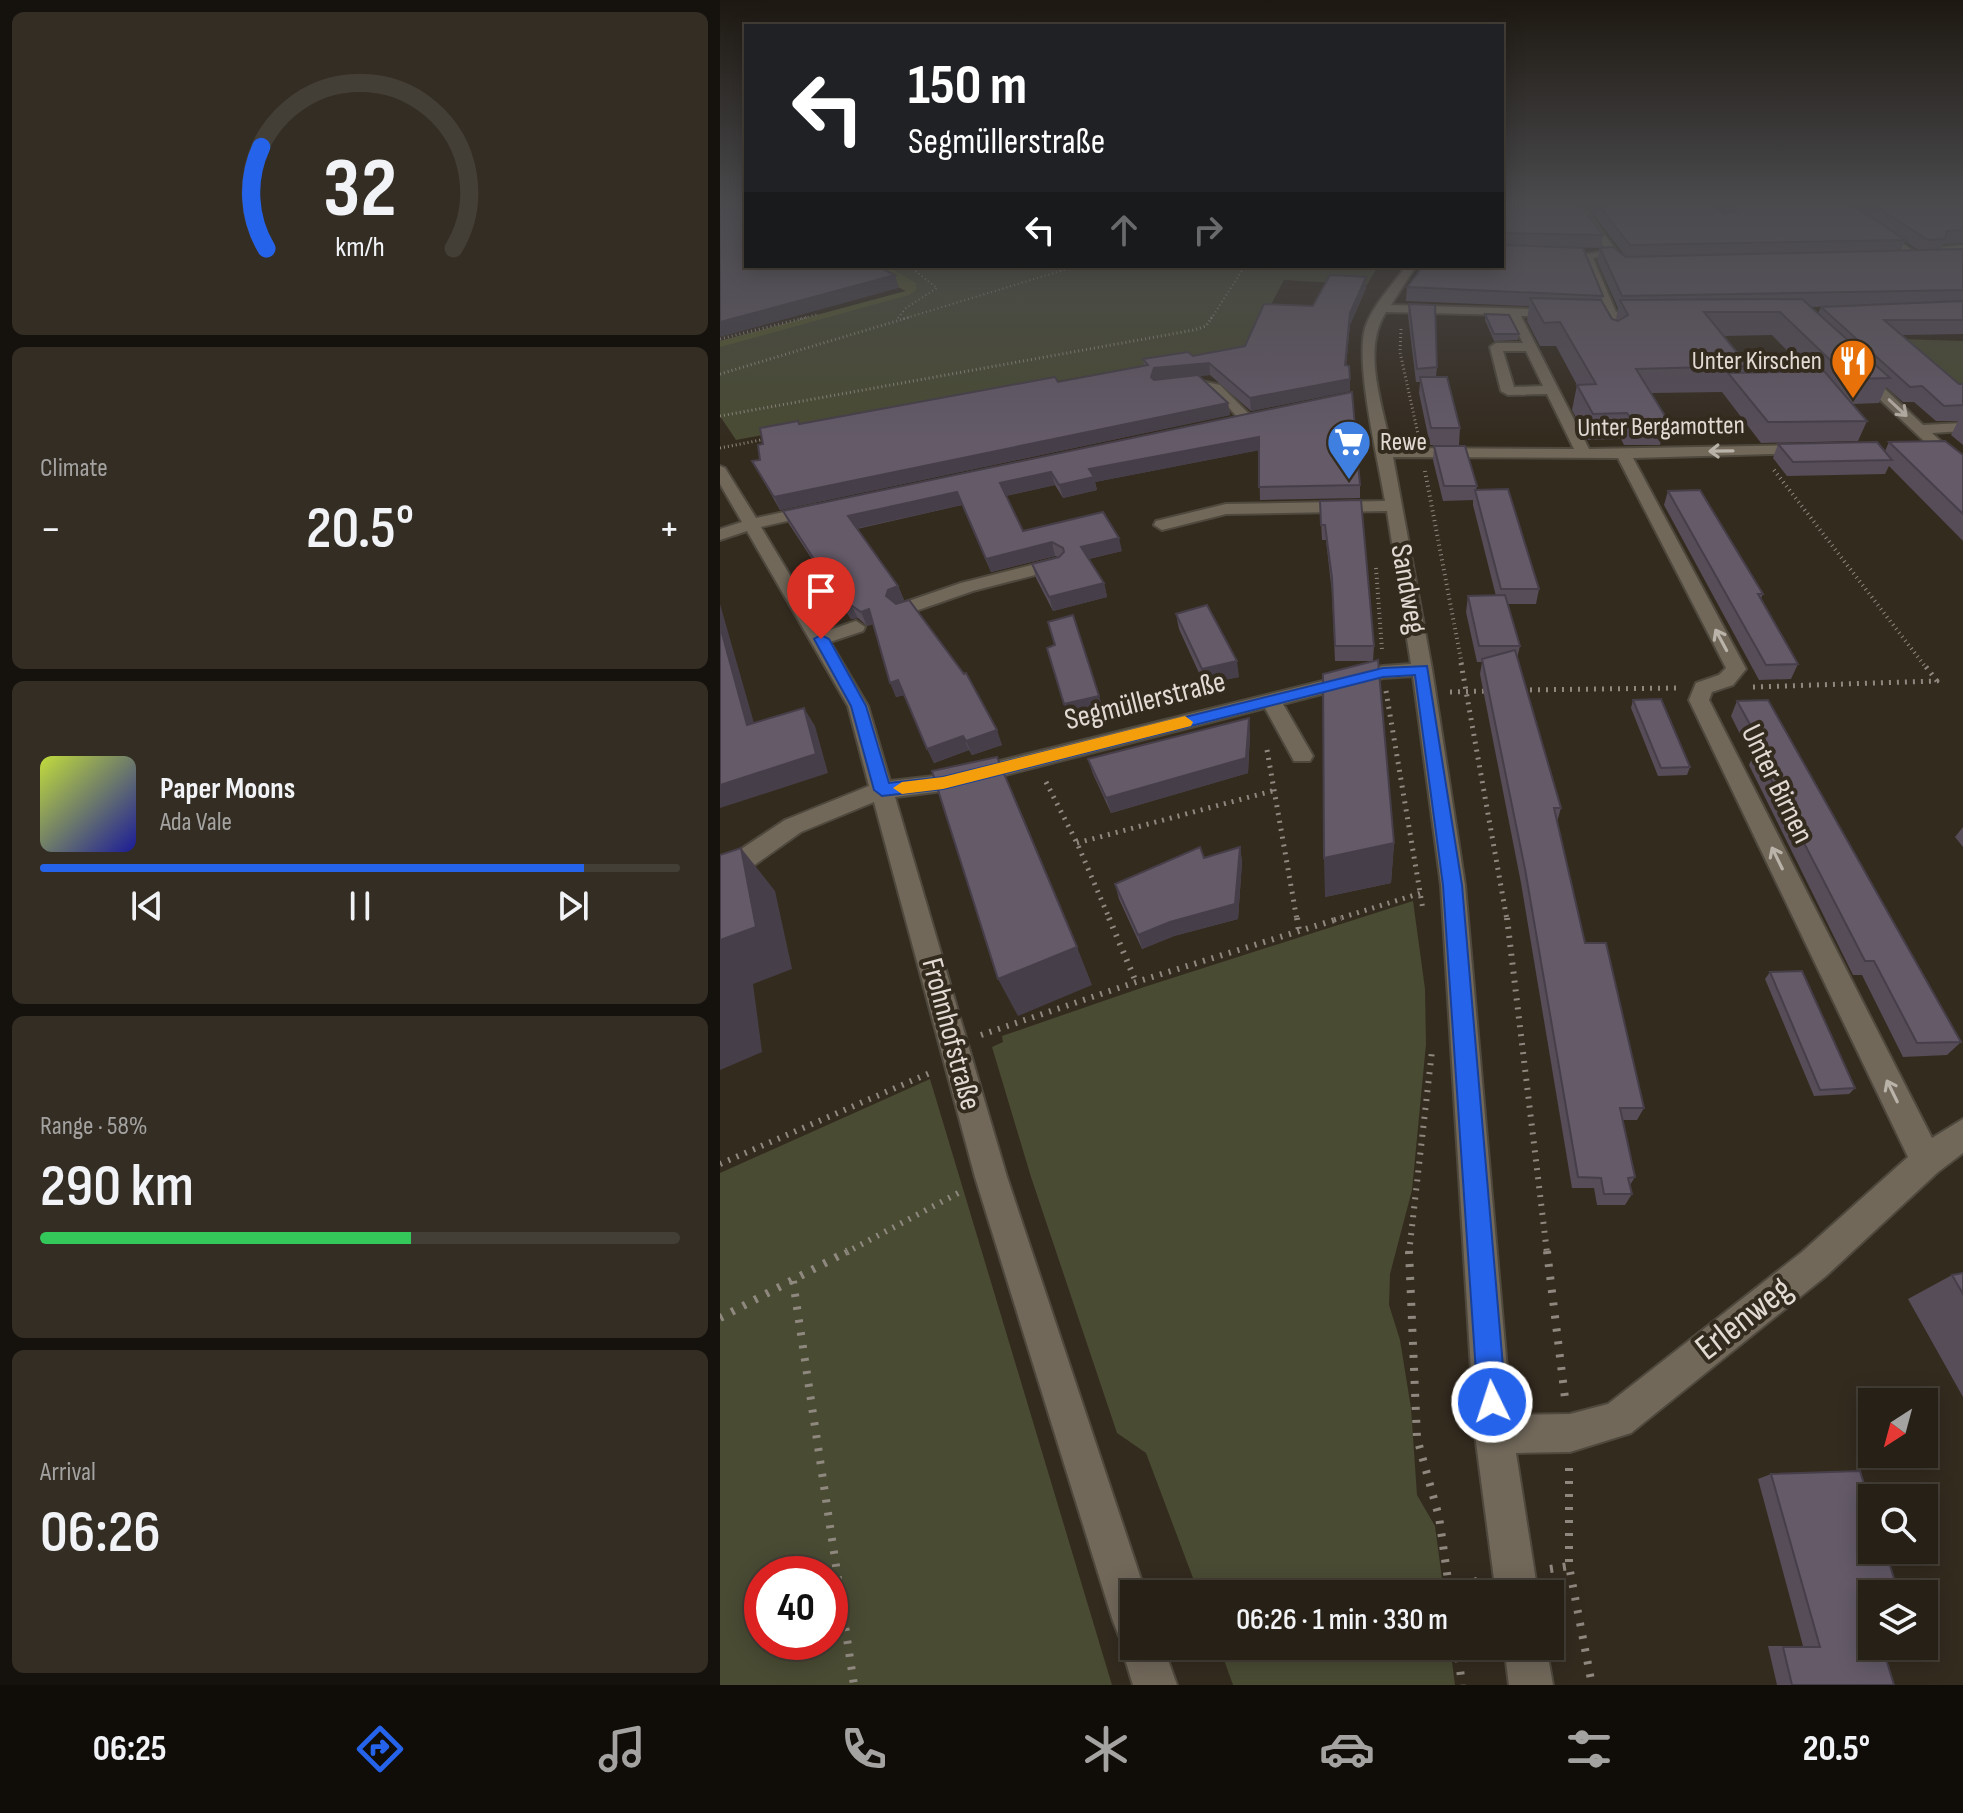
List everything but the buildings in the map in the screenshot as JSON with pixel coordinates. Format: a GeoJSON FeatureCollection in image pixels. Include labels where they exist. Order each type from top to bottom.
{"type":"FeatureCollection","features":[{"type":"Feature","properties":{"kind":"street","name":"Sandweg"},"geometry":{"type":"LineString","coordinates":[[1403,281],[1387,309],[1372,324],[1367,351],[1367,395],[1385,452],[1424,681],[1453,885],[1494,1434],[1515,1580]]}},
{"type":"Feature","properties":{"kind":"street"},"geometry":{"type":"LineString","coordinates":[[1598,281],[1607,320]]}},
{"type":"Feature","properties":{"kind":"street"},"geometry":{"type":"LineString","coordinates":[[1387,309],[1607,320],[1659,316]]}},
{"type":"Feature","properties":{"kind":"street"},"geometry":{"type":"LineString","coordinates":[[1514,314],[1583,452]]}},
{"type":"Feature","properties":{"kind":"street"},"geometry":{"type":"LineString","coordinates":[[1513,408],[1496,347],[1530,347]]}},
{"type":"Feature","properties":{"kind":"street"},"geometry":{"type":"LineString","coordinates":[[1845,358],[1963,470]]}},
{"type":"Feature","properties":{"kind":"street"},"geometry":{"type":"LineString","coordinates":[[1161,386],[1203,380],[1247,419]]}},
{"type":"Feature","properties":{"kind":"street"},"geometry":{"type":"LineString","coordinates":[[1508,391],[1552,390]]}},
{"type":"Feature","properties":{"kind":"street"},"geometry":{"type":"LineString","coordinates":[[1919,429],[1963,427]]}},
{"type":"Feature","properties":{"kind":"street"},"geometry":{"type":"LineString","coordinates":[[1911,447],[1939,447]]}},
{"type":"Feature","properties":{"kind":"street","name":"Unter Bergamotten"},"geometry":{"type":"LineString","coordinates":[[1385,452],[1623,454],[1828,449]]}},
{"type":"Feature","properties":{"kind":"street"},"geometry":{"type":"LineString","coordinates":[[1623,454],[1736,669],[1726,680],[1703,688]]}},
{"type":"Feature","properties":{"kind":"street","name":"Frohnhofstraße"},"geometry":{"type":"LineString","coordinates":[[720,471],[755,524],[858,706],[991,1177],[1121,1580]]}},
{"type":"Feature","properties":{"kind":"street"},"geometry":{"type":"LineString","coordinates":[[720,535],[835,506]]}},
{"type":"Feature","properties":{"kind":"street"},"geometry":{"type":"LineString","coordinates":[[1162,525],[1226,509],[1393,506]]}},
{"type":"Feature","properties":{"kind":"street"},"geometry":{"type":"LineString","coordinates":[[904,609],[967,587],[1056,564]]}},
{"type":"Feature","properties":{"kind":"street"},"geometry":{"type":"LineString","coordinates":[[821,639],[856,627]]}},
{"type":"Feature","properties":{"kind":"street","name":"Segmüllerstraße"},"geometry":{"type":"LineString","coordinates":[[720,876],[793,826],[882,790],[943,783],[1383,672],[1424,681]]}},
{"type":"Feature","properties":{"kind":"street","name":"Unter Birnen"},"geometry":{"type":"LineString","coordinates":[[1703,688],[1699,700],[1927,1161]]}},
{"type":"Feature","properties":{"kind":"street"},"geometry":{"type":"LineString","coordinates":[[1264,702],[1302,756]]}},
{"type":"Feature","properties":{"kind":"street","name":"Erlenweg"},"geometry":{"type":"LineString","coordinates":[[1494,1434],[1570,1433],[1618,1420],[1814,1264],[1927,1161],[1963,1134]]}},
{"type":"Feature","properties":{"kind":"street"},"geometry":{"type":"LineString","coordinates":[[1147,1660],[1155,1685]]}},
{"type":"Feature","properties":{"kind":"street"},"geometry":{"type":"LineString","coordinates":[[1527,1660],[1531,1685]]}},
{"type":"Feature","properties":{"kind":"path"},"geometry":{"type":"LineString","coordinates":[[894,321],[906,308],[937,288],[928,281]]}},
{"type":"Feature","properties":{"kind":"path"},"geometry":{"type":"LineString","coordinates":[[720,374],[1028,281]]}},
{"type":"Feature","properties":{"kind":"path"},"geometry":{"type":"LineString","coordinates":[[720,416],[1194,330],[1206,326],[1235,281]]}},
{"type":"Feature","properties":{"kind":"path"},"geometry":{"type":"LineString","coordinates":[[1387,309],[1390,318],[1401,328],[1400,352],[1422,451],[1503,884],[1570,1433],[1569,1566],[1592,1685]]}},
{"type":"Feature","properties":{"kind":"path"},"geometry":{"type":"LineString","coordinates":[[720,339],[818,314]]}},
{"type":"Feature","properties":{"kind":"path"},"geometry":{"type":"LineString","coordinates":[[720,448],[780,436]]}},
{"type":"Feature","properties":{"kind":"path"},"geometry":{"type":"LineString","coordinates":[[1726,680],[1747,687],[1937,681],[1759,450]]}},
{"type":"Feature","properties":{"kind":"path"},"geometry":{"type":"LineString","coordinates":[[1376,567],[1383,672],[1424,923]]}},
{"type":"Feature","properties":{"kind":"path"},"geometry":{"type":"LineString","coordinates":[[1424,681],[1467,691],[1494,691]]}},
{"type":"Feature","properties":{"kind":"path"},"geometry":{"type":"LineString","coordinates":[[1509,690],[1703,688]]}},
{"type":"Feature","properties":{"kind":"path"},"geometry":{"type":"LineString","coordinates":[[1264,702],[1299,931]]}},
{"type":"Feature","properties":{"kind":"path"},"geometry":{"type":"LineString","coordinates":[[1035,760],[1077,843],[1136,982]]}},
{"type":"Feature","properties":{"kind":"path"},"geometry":{"type":"LineString","coordinates":[[1077,843],[1276,790]]}},
{"type":"Feature","properties":{"kind":"path"},"geometry":{"type":"LineString","coordinates":[[720,1164],[956,1052],[1136,982],[1453,885]]}},
{"type":"Feature","properties":{"kind":"path"},"geometry":{"type":"LineString","coordinates":[[1433,1043],[1409,1252],[1417,1438],[1439,1517],[1448,1580]]}},
{"type":"Feature","properties":{"kind":"path"},"geometry":{"type":"LineString","coordinates":[[720,1318],[991,1177]]}},
{"type":"Feature","properties":{"kind":"path"},"geometry":{"type":"LineString","coordinates":[[793,1281],[854,1685]]}},
{"type":"Feature","properties":{"kind":"path"},"geometry":{"type":"LineString","coordinates":[[1459,1660],[1462,1685]]}},
{"type":"Feature","properties":{"kind":"green space"},"geometry":{"type":"Polygon","coordinates":[[[885,281],[1284,281],[1249,346],[736,440],[720,416],[720,341],[906,291],[885,281]]]}},
{"type":"Feature","properties":{"kind":"green space"},"geometry":{"type":"Polygon","coordinates":[[[885,281],[912,281],[916,283],[916,290],[909,295],[720,347],[720,341],[906,291],[885,281]]]}},
{"type":"Feature","properties":{"kind":"green space"},"geometry":{"type":"Polygon","coordinates":[[[1295,281],[1370,281],[1367,285],[1295,281]]]}},
{"type":"Feature","properties":{"kind":"green space"},"geometry":{"type":"Polygon","coordinates":[[[1899,339],[1963,341],[1963,385],[1953,385],[1899,339]]]}},
{"type":"Feature","properties":{"kind":"green space"},"geometry":{"type":"Polygon","coordinates":[[[1413,901],[1425,989],[1426,1044],[1412,1190],[1390,1274],[1389,1305],[1400,1340],[1411,1408],[1417,1495],[1435,1526],[1442,1580],[1194,1580],[1146,1453],[1117,1433],[1031,1177],[992,1047],[1003,1042],[1002,1036],[1413,901]]]}},
{"type":"Feature","properties":{"kind":"green space"},"geometry":{"type":"Polygon","coordinates":[[[930,1079],[1112,1685],[720,1685],[720,1173],[930,1079]]]}},
{"type":"Feature","properties":{"kind":"green space"},"geometry":{"type":"Polygon","coordinates":[[[1224,1660],[1452,1660],[1455,1685],[1233,1685],[1224,1660]]]}},
{"type":"Feature","properties":{"kind":"slow traffic"},"geometry":{"type":"LineString","coordinates":[[902,788],[943,783],[1185,722]]}},
{"type":"Feature","properties":{"kind":"place","name":"Unter Kirschen"},"geometry":{"type":"Point","coordinates":[1853,400]}},
{"type":"Feature","properties":{"kind":"place","name":"Rewe"},"geometry":{"type":"Point","coordinates":[1349,481]}},
{"type":"Feature","properties":{"kind":"route"},"geometry":{"type":"LineString","coordinates":[[821,639],[858,706],[882,790],[943,783],[1383,672],[1422,669],[1453,885],[1492,1402]]}}]}
